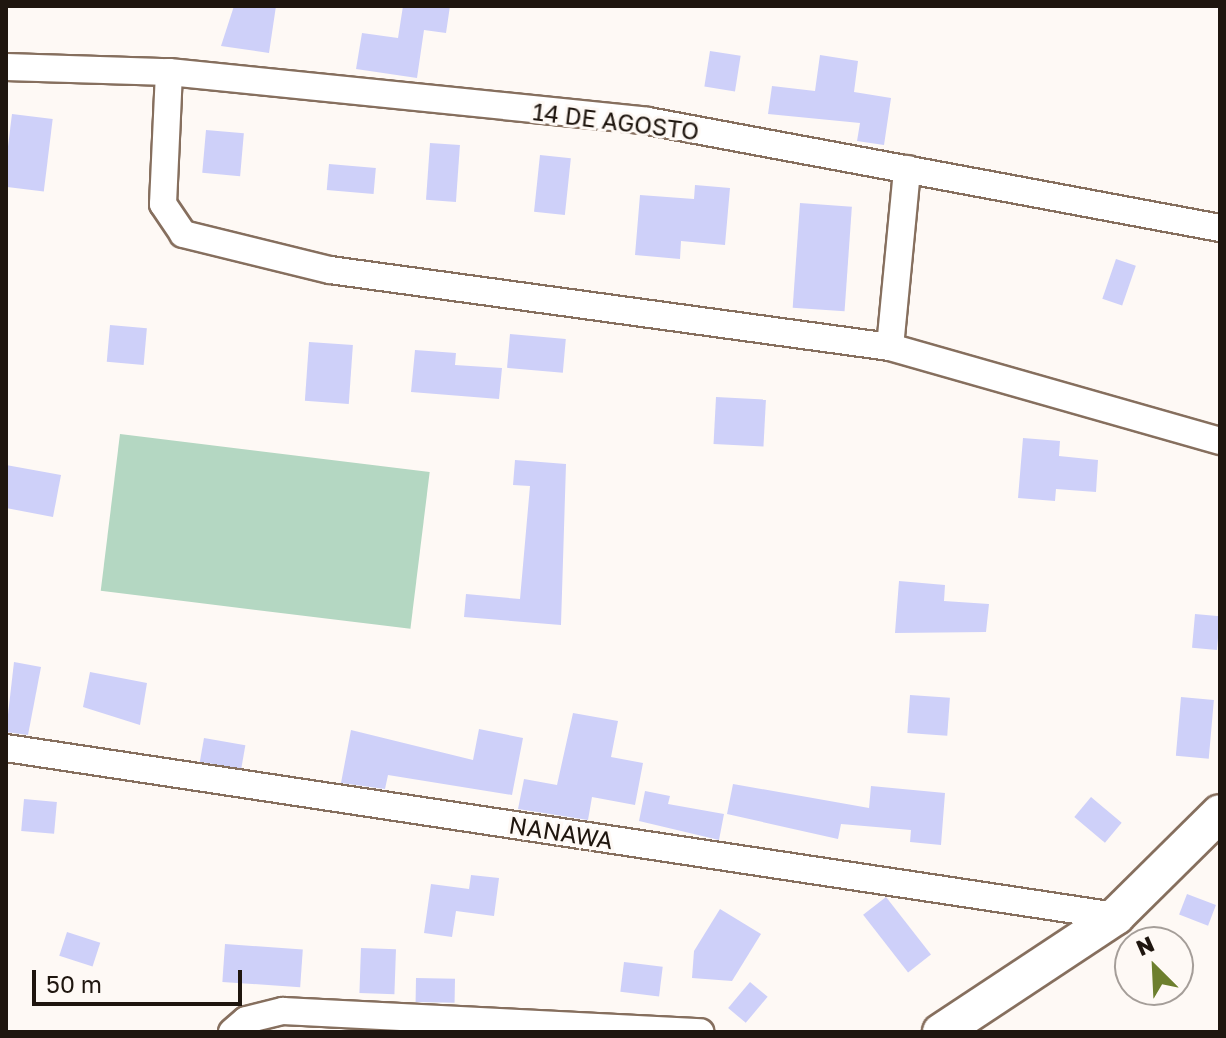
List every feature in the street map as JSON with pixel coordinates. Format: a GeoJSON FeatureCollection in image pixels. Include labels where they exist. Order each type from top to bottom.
{"type":"FeatureCollection","features":[{"type":"Feature","properties":{"kind":"main road"},"geometry":{"type":"LineString","coordinates":[[941,1032],[1116,916],[1220,813]]}},
{"type":"Feature","properties":{"kind":"street","name":"14 DE AGOSTO"},"geometry":{"type":"LineString","coordinates":[[6,67],[169,72],[648,121],[1220,228]]}},
{"type":"Feature","properties":{"kind":"street"},"geometry":{"type":"LineString","coordinates":[[169,72],[163,204],[183,234],[330,270],[890,347],[1220,441]]}},
{"type":"Feature","properties":{"kind":"street"},"geometry":{"type":"LineString","coordinates":[[890,347],[907,169]]}},
{"type":"Feature","properties":{"kind":"street","name":"NANAWA"},"geometry":{"type":"LineString","coordinates":[[6,748],[1116,916]]}},
{"type":"Feature","properties":{"kind":"street"},"geometry":{"type":"LineString","coordinates":[[243,1028],[283,1011],[700,1032]]}},
{"type":"Feature","properties":{"kind":"green space"},"geometry":{"type":"Polygon","coordinates":[[[120,434],[430,472],[410,629],[101,591],[120,434]]]}},
{"type":"Feature","properties":{"kind":"building"},"geometry":{"type":"Polygon","coordinates":[[[234,6],[276,6],[269,53],[221,46],[234,6]]]}},
{"type":"Feature","properties":{"kind":"building"},"geometry":{"type":"Polygon","coordinates":[[[403,6],[450,6],[446,33],[424,30],[417,78],[356,69],[362,33],[398,38],[403,6]]]}},
{"type":"Feature","properties":{"kind":"building"},"geometry":{"type":"Polygon","coordinates":[[[710,51],[741,56],[735,91],[704,87],[710,51]]]}},
{"type":"Feature","properties":{"kind":"building"},"geometry":{"type":"Polygon","coordinates":[[[820,55],[858,61],[854,92],[891,98],[884,145],[857,141],[860,123],[768,114],[772,86],[815,91],[820,55]]]}},
{"type":"Feature","properties":{"kind":"building"},"geometry":{"type":"Polygon","coordinates":[[[12,114],[53,119],[44,191],[6,187],[12,114]]]}},
{"type":"Feature","properties":{"kind":"building"},"geometry":{"type":"Polygon","coordinates":[[[206,130],[244,133],[240,176],[202,173],[206,130]]]}},
{"type":"Feature","properties":{"kind":"building"},"geometry":{"type":"Polygon","coordinates":[[[430,143],[460,145],[456,202],[426,200],[430,143]]]}},
{"type":"Feature","properties":{"kind":"building"},"geometry":{"type":"Polygon","coordinates":[[[540,155],[571,158],[565,215],[534,212],[540,155]]]}},
{"type":"Feature","properties":{"kind":"building"},"geometry":{"type":"Polygon","coordinates":[[[329,164],[376,168],[374,194],[327,190],[329,164]]]}},
{"type":"Feature","properties":{"kind":"building"},"geometry":{"type":"Polygon","coordinates":[[[695,185],[730,188],[725,245],[681,241],[680,259],[635,255],[640,195],[694,199],[695,185]]]}},
{"type":"Feature","properties":{"kind":"building"},"geometry":{"type":"Polygon","coordinates":[[[800,203],[852,207],[845,311],[793,308],[800,203]]]}},
{"type":"Feature","properties":{"kind":"building"},"geometry":{"type":"Polygon","coordinates":[[[1116,259],[1136,266],[1122,306],[1102,299],[1116,259]]]}},
{"type":"Feature","properties":{"kind":"building"},"geometry":{"type":"Polygon","coordinates":[[[110,325],[147,328],[144,365],[107,362],[110,325]]]}},
{"type":"Feature","properties":{"kind":"building"},"geometry":{"type":"Polygon","coordinates":[[[510,334],[566,339],[563,373],[507,368],[510,334]]]}},
{"type":"Feature","properties":{"kind":"building"},"geometry":{"type":"Polygon","coordinates":[[[309,342],[353,345],[349,404],[305,401],[309,342]]]}},
{"type":"Feature","properties":{"kind":"building"},"geometry":{"type":"Polygon","coordinates":[[[415,350],[456,353],[455,365],[502,368],[499,399],[411,392],[415,350]]]}},
{"type":"Feature","properties":{"kind":"building"},"geometry":{"type":"Polygon","coordinates":[[[716,397],[766,400],[763,447],[714,444],[716,397]]]}},
{"type":"Feature","properties":{"kind":"building"},"geometry":{"type":"Polygon","coordinates":[[[1023,438],[1060,441],[1059,456],[1098,460],[1096,492],[1056,489],[1055,501],[1018,498],[1023,438]]]}},
{"type":"Feature","properties":{"kind":"building"},"geometry":{"type":"Polygon","coordinates":[[[515,460],[566,464],[561,625],[464,617],[466,594],[520,599],[530,486],[513,485],[515,460]]]}},
{"type":"Feature","properties":{"kind":"building"},"geometry":{"type":"Polygon","coordinates":[[[6,465],[61,475],[53,517],[6,508],[6,465]]]}},
{"type":"Feature","properties":{"kind":"building"},"geometry":{"type":"Polygon","coordinates":[[[899,581],[945,585],[944,601],[989,604],[986,632],[895,633],[899,581]]]}},
{"type":"Feature","properties":{"kind":"building"},"geometry":{"type":"Polygon","coordinates":[[[1195,614],[1220,616],[1217,650],[1192,648],[1195,614]]]}},
{"type":"Feature","properties":{"kind":"building"},"geometry":{"type":"Polygon","coordinates":[[[14,662],[41,667],[28,735],[6,732],[14,662]]]}},
{"type":"Feature","properties":{"kind":"building"},"geometry":{"type":"Polygon","coordinates":[[[90,672],[147,683],[140,725],[83,707],[90,672]]]}},
{"type":"Feature","properties":{"kind":"building"},"geometry":{"type":"Polygon","coordinates":[[[910,695],[950,698],[947,736],[907,733],[910,695]]]}},
{"type":"Feature","properties":{"kind":"building"},"geometry":{"type":"Polygon","coordinates":[[[1181,697],[1214,700],[1209,759],[1176,756],[1181,697]]]}},
{"type":"Feature","properties":{"kind":"building"},"geometry":{"type":"Polygon","coordinates":[[[573,713],[618,721],[611,757],[643,763],[635,805],[592,797],[588,820],[518,809],[524,779],[557,785],[573,713]]]}},
{"type":"Feature","properties":{"kind":"building"},"geometry":{"type":"Polygon","coordinates":[[[479,729],[523,738],[512,795],[388,775],[385,789],[341,783],[351,730],[473,760],[479,729]]]}},
{"type":"Feature","properties":{"kind":"building"},"geometry":{"type":"Polygon","coordinates":[[[204,738],[245,745],[241,769],[200,762],[204,738]]]}},
{"type":"Feature","properties":{"kind":"building"},"geometry":{"type":"Polygon","coordinates":[[[733,784],[869,808],[871,786],[945,793],[941,845],[910,842],[911,830],[841,824],[838,839],[727,814],[733,784]]]}},
{"type":"Feature","properties":{"kind":"building"},"geometry":{"type":"Polygon","coordinates":[[[645,791],[670,796],[668,804],[724,814],[719,840],[639,821],[645,791]]]}},
{"type":"Feature","properties":{"kind":"building"},"geometry":{"type":"Polygon","coordinates":[[[1091,797],[1122,823],[1105,843],[1074,817],[1091,797]]]}},
{"type":"Feature","properties":{"kind":"building"},"geometry":{"type":"Polygon","coordinates":[[[24,799],[57,802],[54,834],[21,831],[24,799]]]}},
{"type":"Feature","properties":{"kind":"building"},"geometry":{"type":"Polygon","coordinates":[[[471,875],[499,878],[494,916],[456,911],[452,937],[424,933],[431,884],[469,889],[471,875]]]}},
{"type":"Feature","properties":{"kind":"building"},"geometry":{"type":"Polygon","coordinates":[[[1187,894],[1216,905],[1208,926],[1179,915],[1187,894]]]}},
{"type":"Feature","properties":{"kind":"building"},"geometry":{"type":"Polygon","coordinates":[[[886,897],[931,955],[908,972],[863,915],[886,897]]]}},
{"type":"Feature","properties":{"kind":"building"},"geometry":{"type":"Polygon","coordinates":[[[720,909],[761,934],[732,981],[692,978],[694,951],[720,909]]]}},
{"type":"Feature","properties":{"kind":"building"},"geometry":{"type":"Polygon","coordinates":[[[67,932],[100,943],[93,967],[59,956],[67,932]]]}},
{"type":"Feature","properties":{"kind":"building"},"geometry":{"type":"Polygon","coordinates":[[[225,944],[303,949],[300,987],[222,982],[225,944]]]}},
{"type":"Feature","properties":{"kind":"building"},"geometry":{"type":"Polygon","coordinates":[[[361,948],[396,949],[394,994],[359,993],[361,948]]]}},
{"type":"Feature","properties":{"kind":"building"},"geometry":{"type":"Polygon","coordinates":[[[624,962],[663,967],[659,997],[620,992],[624,962]]]}},
{"type":"Feature","properties":{"kind":"building"},"geometry":{"type":"Polygon","coordinates":[[[416,978],[455,979],[455,1003],[416,1002],[416,978]]]}},
{"type":"Feature","properties":{"kind":"building"},"geometry":{"type":"Polygon","coordinates":[[[750,982],[768,997],[746,1023],[728,1008],[750,982]]]}}]}
